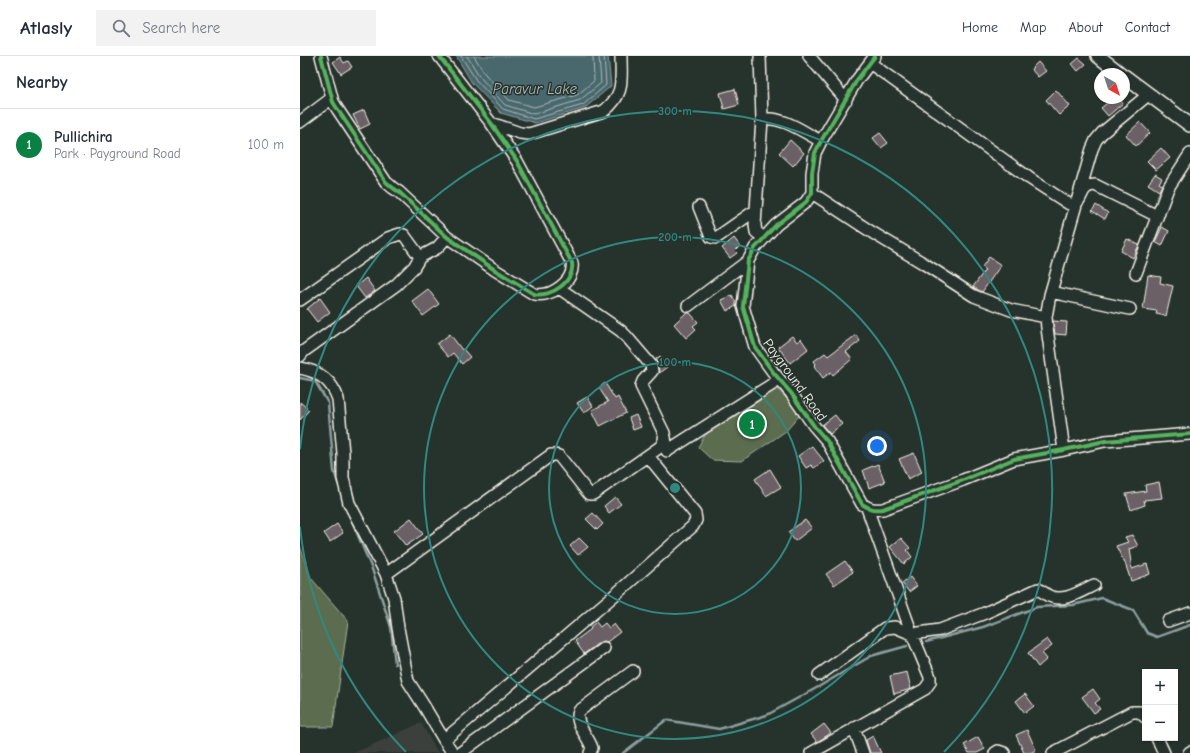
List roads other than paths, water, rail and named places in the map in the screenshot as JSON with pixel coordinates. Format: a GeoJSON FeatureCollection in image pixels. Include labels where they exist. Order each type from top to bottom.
{"type":"FeatureCollection","features":[{"type":"Feature","properties":{"kind":"main road"},"geometry":{"type":"LineString","coordinates":[[1098,56],[1113,68]]}},
{"type":"Feature","properties":{"kind":"main road"},"geometry":{"type":"LineString","coordinates":[[1130,81],[1190,125]]}},
{"type":"Feature","properties":{"kind":"street"},"geometry":{"type":"LineString","coordinates":[[321,56],[332,98],[345,122],[386,182],[399,192],[447,237],[495,270],[534,294],[540,295],[559,288],[570,278],[573,269],[572,263],[517,161],[491,123],[439,56]]}},
{"type":"Feature","properties":{"kind":"street"},"geometry":{"type":"LineString","coordinates":[[491,123],[520,133],[529,134],[604,111],[614,103],[619,94],[622,84],[621,56]]}},
{"type":"Feature","properties":{"kind":"street"},"geometry":{"type":"LineString","coordinates":[[760,56],[762,118],[755,225],[756,232],[764,238]]}},
{"type":"Feature","properties":{"kind":"street"},"geometry":{"type":"LineString","coordinates":[[809,56],[846,100]]}},
{"type":"Feature","properties":{"kind":"street"},"geometry":{"type":"LineString","coordinates":[[1046,317],[1011,310],[974,296],[812,193],[812,173],[815,153],[857,80],[872,60],[1029,178],[1069,204],[1076,203],[1080,200],[1085,187],[1095,185],[1153,214],[1159,213]]}},
{"type":"Feature","properties":{"kind":"street"},"geometry":{"type":"LineString","coordinates":[[1064,450],[1046,317],[1051,292],[1076,203],[1096,140],[1102,133],[1148,95]]}},
{"type":"Feature","properties":{"kind":"street"},"geometry":{"type":"LineString","coordinates":[[300,122],[332,98]]}},
{"type":"Feature","properties":{"kind":"street"},"geometry":{"type":"LineString","coordinates":[[762,118],[781,120],[821,141]]}},
{"type":"Feature","properties":{"kind":"street"},"geometry":{"type":"LineString","coordinates":[[1136,273],[1168,188],[1190,154]]}},
{"type":"Feature","properties":{"kind":"street","name":"Payground Road"},"geometry":{"type":"LineString","coordinates":[[812,193],[806,202],[776,225],[755,248],[748,262],[743,306],[755,346],[814,426],[827,441],[857,497],[862,504],[868,508]]}},
{"type":"Feature","properties":{"kind":"street"},"geometry":{"type":"LineString","coordinates":[[699,207],[712,237],[716,238],[756,210]]}},
{"type":"Feature","properties":{"kind":"street"},"geometry":{"type":"LineString","coordinates":[[300,300],[388,238],[400,234],[404,235],[420,257]]}},
{"type":"Feature","properties":{"kind":"street"},"geometry":{"type":"LineString","coordinates":[[300,356],[304,351],[396,285],[414,267],[420,257],[438,248],[447,237]]}},
{"type":"Feature","properties":{"kind":"street"},"geometry":{"type":"LineString","coordinates":[[688,306],[748,262]]}},
{"type":"Feature","properties":{"kind":"street"},"geometry":{"type":"LineString","coordinates":[[559,288],[621,331],[651,366],[652,371],[643,381],[641,386],[665,437],[667,451],[780,380]]}},
{"type":"Feature","properties":{"kind":"street"},"geometry":{"type":"LineString","coordinates":[[1051,292],[1130,308]]}},
{"type":"Feature","properties":{"kind":"street"},"geometry":{"type":"LineString","coordinates":[[300,368],[325,379],[335,390],[338,399],[343,478],[349,503],[386,574],[394,598],[408,681],[453,753]]}},
{"type":"Feature","properties":{"kind":"street"},"geometry":{"type":"LineString","coordinates":[[868,508],[876,510],[883,509],[963,480],[1014,459],[1105,441],[1190,434]]}},
{"type":"Feature","properties":{"kind":"street"},"geometry":{"type":"LineString","coordinates":[[386,574],[551,455],[559,456],[589,494],[593,494],[660,447],[664,442],[665,437]]}},
{"type":"Feature","properties":{"kind":"street"},"geometry":{"type":"LineString","coordinates":[[444,740],[617,593],[693,526],[696,520],[695,514],[648,456]]}},
{"type":"Feature","properties":{"kind":"street"},"geometry":{"type":"LineString","coordinates":[[811,753],[925,689],[930,682],[930,678],[912,634],[868,508]]}},
{"type":"Feature","properties":{"kind":"street"},"geometry":{"type":"LineString","coordinates":[[819,675],[885,628],[895,627],[912,634],[940,630],[985,613],[1038,589],[1050,597],[1061,599],[1076,594],[1094,585]]}},
{"type":"Feature","properties":{"kind":"street"},"geometry":{"type":"LineString","coordinates":[[1168,621],[1190,613]]}},
{"type":"Feature","properties":{"kind":"street"},"geometry":{"type":"LineString","coordinates":[[460,753],[604,648]]}},
{"type":"Feature","properties":{"kind":"street"},"geometry":{"type":"LineString","coordinates":[[590,753],[592,748],[578,722],[579,711],[633,671]]}},
{"type":"Feature","properties":{"kind":"street"},"geometry":{"type":"LineString","coordinates":[[1053,753],[1132,712],[1140,712],[1142,714]]}},
{"type":"Feature","properties":{"kind":"street"},"geometry":{"type":"LineString","coordinates":[[854,728],[863,753]]}},
{"type":"Feature","properties":{"kind":"street"},"geometry":{"type":"LineString","coordinates":[[1158,741],[1164,753]]}},
{"type":"Feature","properties":{"kind":"street"},"geometry":{"type":"LineString","coordinates":[[995,753],[1004,753]]}},
{"type":"Feature","properties":{"kind":"water","name":"Paravur Lake"},"geometry":{"type":"Polygon","coordinates":[[[456,56],[608,56],[611,86],[585,108],[535,123],[501,113],[472,83],[456,56]]]}},
{"type":"Feature","properties":{"kind":"waterway"},"geometry":{"type":"LineString","coordinates":[[300,378],[315,381],[328,403],[334,471],[339,486]]}},
{"type":"Feature","properties":{"kind":"waterway"},"geometry":{"type":"LineString","coordinates":[[349,514],[372,569],[391,627],[395,664]]}},
{"type":"Feature","properties":{"kind":"waterway"},"geometry":{"type":"LineString","coordinates":[[926,642],[983,627],[1037,607],[1073,605],[1102,598],[1133,610],[1147,633],[1157,637],[1190,625]]}},
{"type":"Feature","properties":{"kind":"waterway"},"geometry":{"type":"LineString","coordinates":[[623,753],[666,720],[719,729],[767,715],[871,656],[907,646]]}},
{"type":"Feature","properties":{"kind":"place","name":"Pullichira"},"geometry":{"type":"Point","coordinates":[752,424]}}]}
